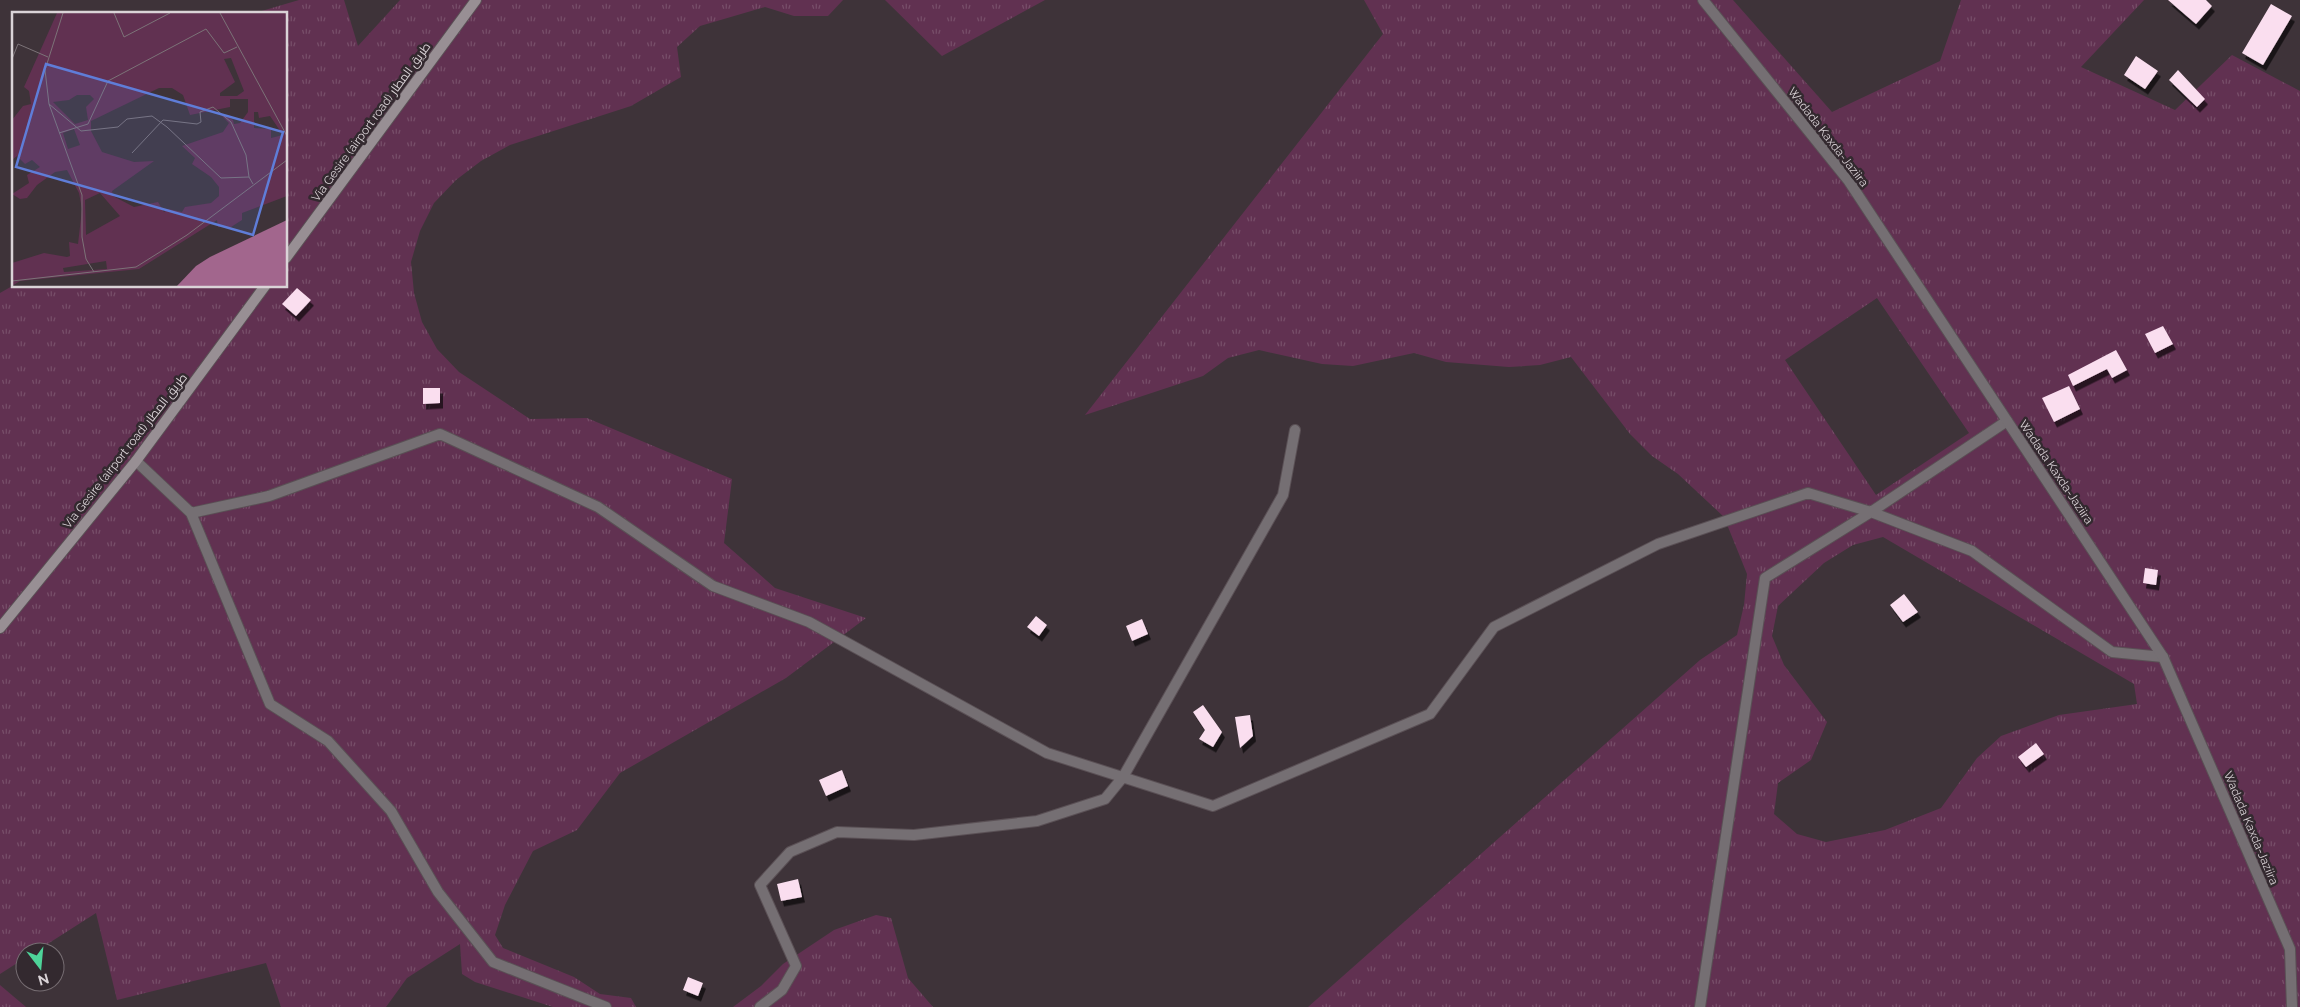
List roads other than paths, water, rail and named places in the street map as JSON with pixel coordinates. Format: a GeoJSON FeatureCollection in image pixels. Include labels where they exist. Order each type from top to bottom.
{"type":"FeatureCollection","features":[{"type":"Feature","properties":{"kind":"main road","name":"Via Gesire (airport road) طريق المطار"},"geometry":{"type":"LineString","coordinates":[[288,255],[476,0]]}},
{"type":"Feature","properties":{"kind":"main road","name":"Via Gesire (airport road) طريق المطار"},"geometry":{"type":"LineString","coordinates":[[0,628],[136,461],[264,288]]}},
{"type":"Feature","properties":{"kind":"street","name":"Wadada Kaxda-Jaziira"},"geometry":{"type":"LineString","coordinates":[[1703,0],[1848,180],[2163,657],[2290,949],[2292,1007]]}},
{"type":"Feature","properties":{"kind":"street"},"geometry":{"type":"LineString","coordinates":[[1700,1007],[1765,578],[1872,512],[2006,420]]}},
{"type":"Feature","properties":{"kind":"street"},"geometry":{"type":"LineString","coordinates":[[760,1007],[782,990],[796,966],[760,885],[790,852],[837,832],[914,835],[1037,821],[1105,799],[1123,777],[1283,495],[1295,430]]}},
{"type":"Feature","properties":{"kind":"street"},"geometry":{"type":"LineString","coordinates":[[191,513],[268,496],[440,434],[598,507],[713,586],[809,622],[1047,752],[1213,806],[1430,714],[1494,628],[1658,544],[1808,494],[1872,512],[1972,551],[2112,652],[2163,657]]}},
{"type":"Feature","properties":{"kind":"street"},"geometry":{"type":"LineString","coordinates":[[136,461],[191,513],[270,704],[328,741],[391,811],[438,892],[493,962],[606,1007]]}}]}
